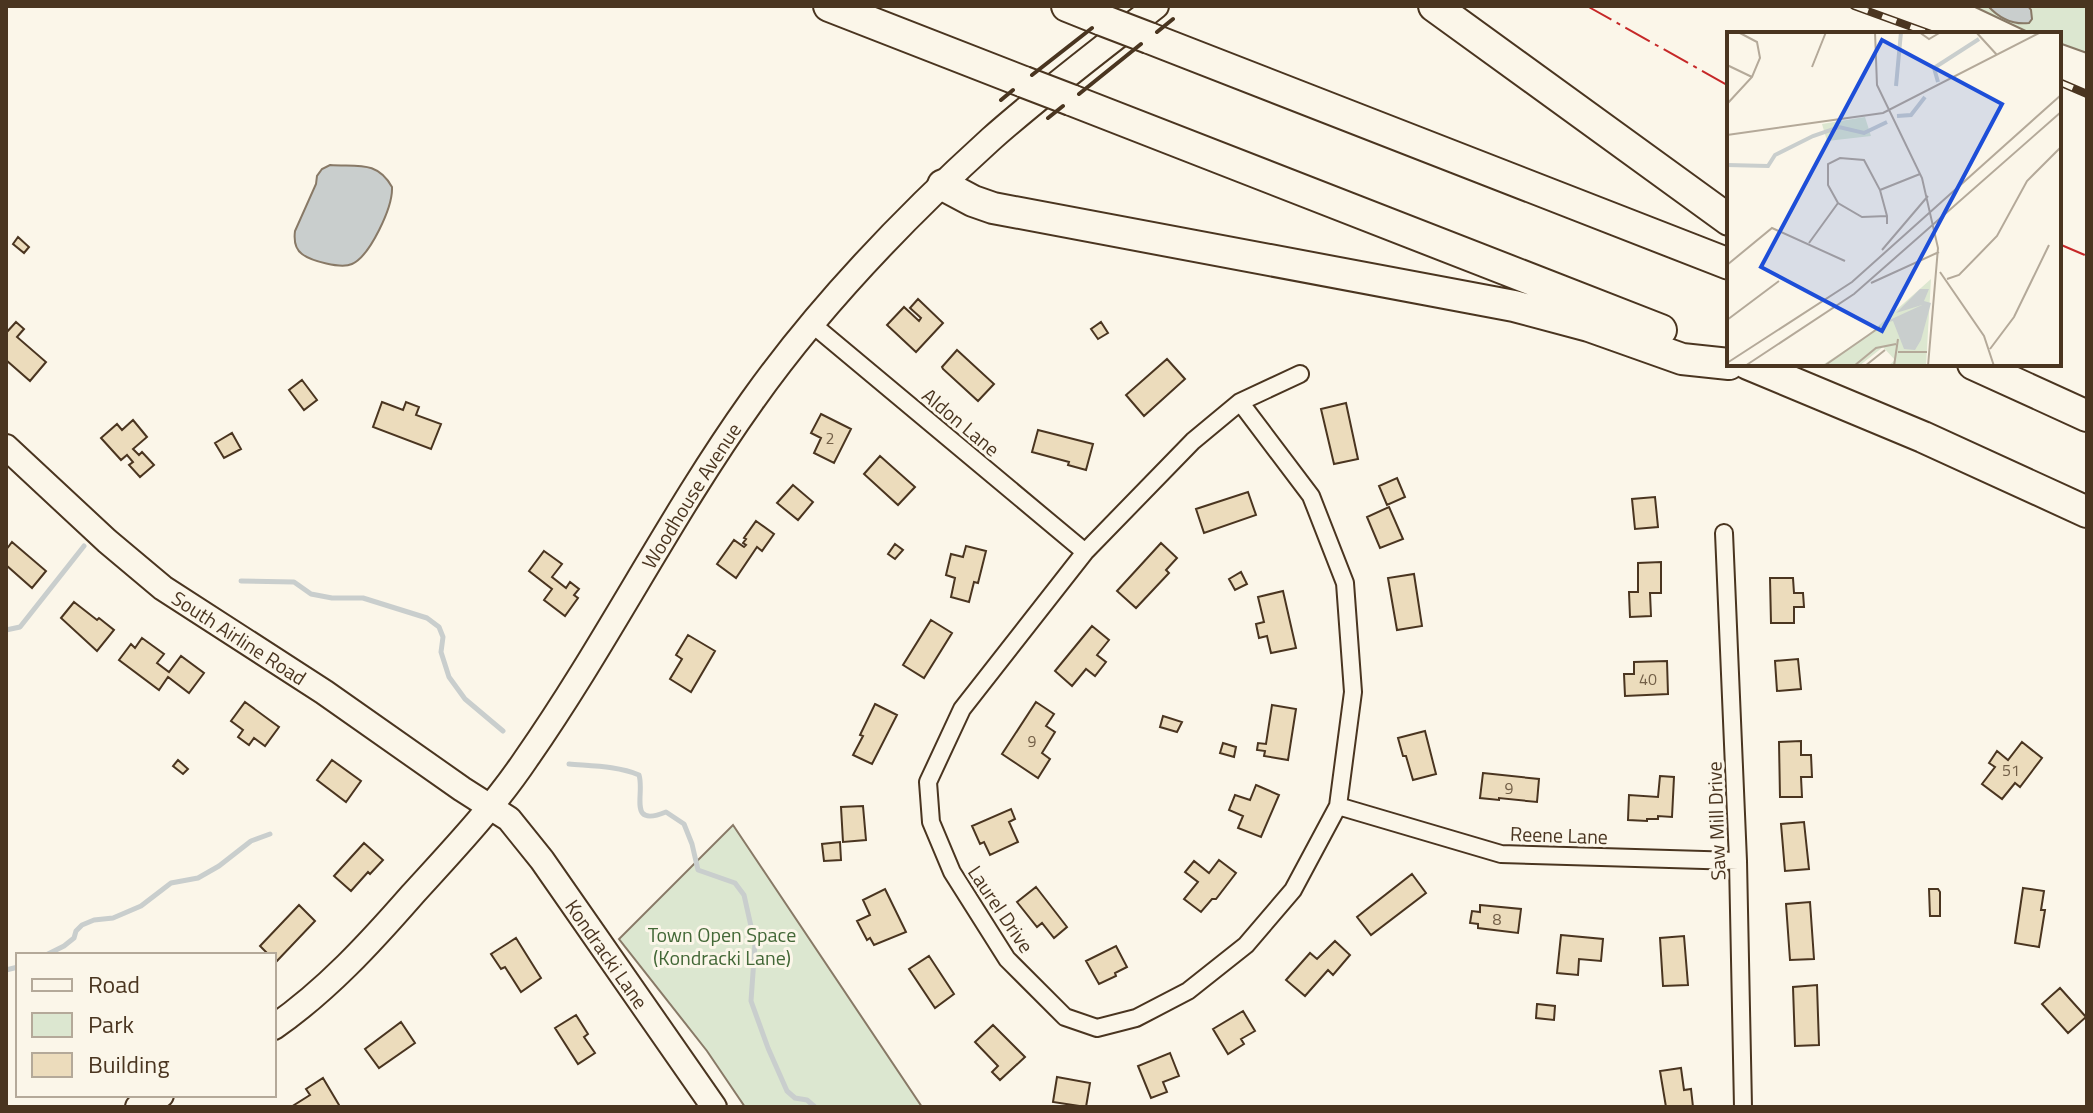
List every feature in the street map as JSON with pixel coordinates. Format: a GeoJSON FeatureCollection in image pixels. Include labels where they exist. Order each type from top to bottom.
{"type":"FeatureCollection","features":[{"type":"Feature","properties":{"kind":"highway"},"geometry":{"type":"LineString","coordinates":[[829,6],[1727,355]]}},
{"type":"Feature","properties":{"kind":"highway"},"geometry":{"type":"LineString","coordinates":[[1067,6],[1727,263]]}},
{"type":"Feature","properties":{"kind":"highway"},"geometry":{"type":"LineString","coordinates":[[1434,6],[1727,219]]}},
{"type":"Feature","properties":{"kind":"highway"},"geometry":{"type":"LineString","coordinates":[[943,185],[993,208],[1514,306],[1589,326],[1682,359],[1727,364]]}},
{"type":"Feature","properties":{"kind":"highway"},"geometry":{"type":"LineString","coordinates":[[1753,366],[1923,437],[2087,512]]}},
{"type":"Feature","properties":{"kind":"highway"},"geometry":{"type":"LineString","coordinates":[[1977,366],[2087,416]]}},
{"type":"Feature","properties":{"kind":"main road","name":"Woodhouse Avenue"},"geometry":{"type":"LineString","coordinates":[[276,1025],[314,996],[358,954],[491,806],[527,759],[726,439],[812,324],[943,185],[1027,108],[1156,6]]}},
{"type":"Feature","properties":{"kind":"main road","name":"South Airline Road"},"geometry":{"type":"LineString","coordinates":[[6,447],[107,541],[163,588],[324,692],[491,806]]}},
{"type":"Feature","properties":{"kind":"main road","name":"Kondracki Lane"},"geometry":{"type":"LineString","coordinates":[[491,806],[509,819],[525,837],[714,1107]]}},
{"type":"Feature","properties":{"kind":"main road"},"geometry":{"type":"LineString","coordinates":[[138,1107],[157,1097]]}},
{"type":"Feature","properties":{"kind":"street","name":"Aldon Lane"},"geometry":{"type":"LineString","coordinates":[[812,324],[1085,552]]}},
{"type":"Feature","properties":{"kind":"street","name":"Laurel Drive"},"geometry":{"type":"LineString","coordinates":[[1240,402],[1311,496],[1345,583],[1353,692],[1338,806],[1293,890],[1246,945],[1188,991],[1136,1018],[1097,1028],[1065,1017],[1007,959],[952,872],[931,822],[928,782],[962,709],[1085,552],[1193,441],[1240,402],[1300,374]]}},
{"type":"Feature","properties":{"kind":"street","name":"Saw Mill Drive"},"geometry":{"type":"LineString","coordinates":[[1724,533],[1738,861],[1743,1107]]}},
{"type":"Feature","properties":{"kind":"street","name":"Reene Lane"},"geometry":{"type":"LineString","coordinates":[[1338,806],[1501,854],[1738,861]]}},
{"type":"Feature","properties":{"kind":"green space"},"geometry":{"type":"Polygon","coordinates":[[[1973,6],[2087,6],[2087,53],[2061,44],[2061,32],[2028,32],[1973,6]]]}},
{"type":"Feature","properties":{"kind":"green space","name":"Town Open Space (Kondracki Lane)"},"geometry":{"type":"Polygon","coordinates":[[[733,825],[922,1107],[745,1107],[707,1051],[619,939],[733,825]]]}},
{"type":"Feature","properties":{"kind":"shaded area"},"geometry":{"type":"Polygon","coordinates":[[[1988,6],[2028,6],[2032,19],[2029,23],[2012,22],[1988,6]]]}},
{"type":"Feature","properties":{"kind":"shaded area"},"geometry":{"type":"Polygon","coordinates":[[[330,165],[373,169],[380,172],[392,187],[389,206],[373,241],[359,259],[341,266],[306,257],[295,240],[295,231],[317,176],[330,165]]]}},
{"type":"Feature","properties":{"kind":"building"},"geometry":{"type":"Polygon","coordinates":[[[18,237],[29,247],[24,253],[13,244],[18,237]]]}},
{"type":"Feature","properties":{"kind":"building"},"geometry":{"type":"Polygon","coordinates":[[[918,299],[943,323],[916,352],[887,325],[904,307],[919,321],[921,318],[910,308],[918,299]]]}},
{"type":"Feature","properties":{"kind":"building"},"geometry":{"type":"Polygon","coordinates":[[[16,322],[24,329],[17,337],[46,362],[30,381],[6,360],[6,333],[16,322]]]}},
{"type":"Feature","properties":{"kind":"building"},"geometry":{"type":"Polygon","coordinates":[[[1101,322],[1108,333],[1098,339],[1091,329],[1101,322]]]}},
{"type":"Feature","properties":{"kind":"building"},"geometry":{"type":"Polygon","coordinates":[[[957,350],[994,384],[978,401],[942,367],[957,350]]]}},
{"type":"Feature","properties":{"kind":"building"},"geometry":{"type":"Polygon","coordinates":[[[1167,359],[1185,379],[1144,416],[1126,395],[1167,359]]]}},
{"type":"Feature","properties":{"kind":"building"},"geometry":{"type":"Polygon","coordinates":[[[302,380],[317,400],[304,410],[289,390],[302,380]]]}},
{"type":"Feature","properties":{"kind":"building"},"geometry":{"type":"Polygon","coordinates":[[[382,402],[403,410],[406,402],[419,407],[416,415],[441,424],[431,449],[373,427],[382,402]]]}},
{"type":"Feature","properties":{"kind":"building"},"geometry":{"type":"Polygon","coordinates":[[[1346,403],[1358,459],[1334,464],[1321,409],[1346,403]]]}},
{"type":"Feature","properties":{"kind":"building"},"geometry":{"type":"Polygon","coordinates":[[[821,414],[851,429],[834,463],[814,453],[821,438],[811,433],[821,414]]]}},
{"type":"Feature","properties":{"kind":"building"},"geometry":{"type":"Polygon","coordinates":[[[133,420],[147,437],[133,449],[139,455],[142,452],[154,465],[140,477],[129,465],[133,462],[127,455],[121,460],[101,438],[117,424],[122,430],[133,420]]]}},
{"type":"Feature","properties":{"kind":"building"},"geometry":{"type":"Polygon","coordinates":[[[1038,430],[1093,444],[1086,470],[1032,452],[1038,430]]]}},
{"type":"Feature","properties":{"kind":"building"},"geometry":{"type":"Polygon","coordinates":[[[232,433],[241,449],[224,458],[215,443],[232,433]]]}},
{"type":"Feature","properties":{"kind":"building"},"geometry":{"type":"Polygon","coordinates":[[[880,456],[915,487],[898,505],[864,474],[880,456]]]}},
{"type":"Feature","properties":{"kind":"building"},"geometry":{"type":"Polygon","coordinates":[[[1397,478],[1405,497],[1387,505],[1379,486],[1397,478]]]}},
{"type":"Feature","properties":{"kind":"building"},"geometry":{"type":"Polygon","coordinates":[[[793,485],[813,502],[798,520],[777,503],[793,485]]]}},
{"type":"Feature","properties":{"kind":"building"},"geometry":{"type":"Polygon","coordinates":[[[1248,492],[1256,515],[1204,533],[1196,509],[1248,492]]]}},
{"type":"Feature","properties":{"kind":"building"},"geometry":{"type":"Polygon","coordinates":[[[1655,497],[1658,527],[1635,529],[1632,499],[1655,497]]]}},
{"type":"Feature","properties":{"kind":"building"},"geometry":{"type":"Polygon","coordinates":[[[1389,507],[1403,539],[1380,548],[1367,517],[1389,507]]]}},
{"type":"Feature","properties":{"kind":"building"},"geometry":{"type":"Polygon","coordinates":[[[756,521],[774,534],[762,551],[757,547],[736,578],[717,564],[734,540],[744,547],[746,545],[744,538],[756,521]]]}},
{"type":"Feature","properties":{"kind":"building"},"geometry":{"type":"Polygon","coordinates":[[[12,542],[46,571],[32,588],[6,565],[6,550],[12,542]]]}},
{"type":"Feature","properties":{"kind":"building"},"geometry":{"type":"Polygon","coordinates":[[[1161,543],[1177,558],[1166,570],[1169,573],[1136,608],[1117,591],[1161,543]]]}},
{"type":"Feature","properties":{"kind":"building"},"geometry":{"type":"Polygon","coordinates":[[[895,544],[903,550],[895,559],[888,554],[895,544]]]}},
{"type":"Feature","properties":{"kind":"building"},"geometry":{"type":"Polygon","coordinates":[[[966,546],[986,551],[978,583],[974,582],[969,602],[951,597],[955,578],[946,575],[951,554],[963,557],[966,546]]]}},
{"type":"Feature","properties":{"kind":"building"},"geometry":{"type":"Polygon","coordinates":[[[544,551],[562,564],[552,577],[566,588],[570,582],[579,589],[574,595],[578,598],[565,616],[544,600],[552,589],[529,571],[544,551]]]}},
{"type":"Feature","properties":{"kind":"building"},"geometry":{"type":"Polygon","coordinates":[[[1661,562],[1661,593],[1650,593],[1651,616],[1630,617],[1629,592],[1638,592],[1638,563],[1661,562]]]}},
{"type":"Feature","properties":{"kind":"building"},"geometry":{"type":"Polygon","coordinates":[[[1241,572],[1247,584],[1235,590],[1229,579],[1241,572]]]}},
{"type":"Feature","properties":{"kind":"building"},"geometry":{"type":"Polygon","coordinates":[[[1414,574],[1422,626],[1397,630],[1388,578],[1414,574]]]}},
{"type":"Feature","properties":{"kind":"building"},"geometry":{"type":"Polygon","coordinates":[[[1770,578],[1793,578],[1794,593],[1803,593],[1804,607],[1794,607],[1794,623],[1771,623],[1770,578]]]}},
{"type":"Feature","properties":{"kind":"building"},"geometry":{"type":"Polygon","coordinates":[[[1283,591],[1296,648],[1271,653],[1267,636],[1259,638],[1256,624],[1264,622],[1258,597],[1283,591]]]}},
{"type":"Feature","properties":{"kind":"building"},"geometry":{"type":"Polygon","coordinates":[[[74,602],[114,630],[97,651],[61,618],[74,602]]]}},
{"type":"Feature","properties":{"kind":"building"},"geometry":{"type":"Polygon","coordinates":[[[931,620],[952,633],[924,678],[903,665],[931,620]]]}},
{"type":"Feature","properties":{"kind":"building"},"geometry":{"type":"Polygon","coordinates":[[[1092,626],[1109,640],[1097,655],[1106,662],[1095,676],[1086,669],[1072,686],[1055,671],[1092,626]]]}},
{"type":"Feature","properties":{"kind":"building"},"geometry":{"type":"Polygon","coordinates":[[[688,635],[715,651],[691,692],[670,679],[682,659],[676,655],[688,635]]]}},
{"type":"Feature","properties":{"kind":"building"},"geometry":{"type":"Polygon","coordinates":[[[142,638],[164,654],[157,663],[169,672],[181,656],[204,673],[189,693],[168,677],[159,690],[119,660],[131,644],[135,648],[142,638]]]}},
{"type":"Feature","properties":{"kind":"building"},"geometry":{"type":"Polygon","coordinates":[[[1798,659],[1801,689],[1777,691],[1775,661],[1798,659]]]}},
{"type":"Feature","properties":{"kind":"building"},"geometry":{"type":"Polygon","coordinates":[[[1667,661],[1668,694],[1625,696],[1624,674],[1634,674],[1634,662],[1667,661]]]}},
{"type":"Feature","properties":{"kind":"building"},"geometry":{"type":"Polygon","coordinates":[[[245,702],[279,727],[265,746],[254,738],[249,745],[238,737],[243,730],[231,721],[245,702]]]}},
{"type":"Feature","properties":{"kind":"building"},"geometry":{"type":"Polygon","coordinates":[[[1036,702],[1054,714],[1046,726],[1055,732],[1042,753],[1050,759],[1038,778],[1002,754],[1036,702]]]}},
{"type":"Feature","properties":{"kind":"building"},"geometry":{"type":"Polygon","coordinates":[[[875,704],[897,715],[872,764],[853,755],[875,704]]]}},
{"type":"Feature","properties":{"kind":"building"},"geometry":{"type":"Polygon","coordinates":[[[1272,705],[1296,709],[1288,760],[1264,756],[1265,751],[1257,750],[1258,743],[1266,744],[1272,705]]]}},
{"type":"Feature","properties":{"kind":"building"},"geometry":{"type":"Polygon","coordinates":[[[1163,716],[1182,722],[1177,732],[1160,727],[1163,716]]]}},
{"type":"Feature","properties":{"kind":"building"},"geometry":{"type":"Polygon","coordinates":[[[1425,731],[1436,774],[1413,780],[1398,738],[1425,731]]]}},
{"type":"Feature","properties":{"kind":"building"},"geometry":{"type":"Polygon","coordinates":[[[1801,741],[1801,755],[1811,755],[1812,777],[1801,777],[1802,797],[1780,797],[1779,742],[1801,741]]]}},
{"type":"Feature","properties":{"kind":"building"},"geometry":{"type":"Polygon","coordinates":[[[2022,742],[2042,758],[2020,787],[2015,783],[2002,799],[1982,784],[1995,767],[1989,763],[1997,751],[2008,760],[2022,742]]]}},
{"type":"Feature","properties":{"kind":"building"},"geometry":{"type":"Polygon","coordinates":[[[1223,743],[1236,747],[1234,757],[1220,753],[1223,743]]]}},
{"type":"Feature","properties":{"kind":"building"},"geometry":{"type":"Polygon","coordinates":[[[178,760],[188,769],[183,774],[173,766],[178,760]]]}},
{"type":"Feature","properties":{"kind":"building"},"geometry":{"type":"Polygon","coordinates":[[[332,760],[361,781],[346,802],[317,780],[332,760]]]}},
{"type":"Feature","properties":{"kind":"building"},"geometry":{"type":"Polygon","coordinates":[[[1483,773],[1539,779],[1537,802],[1480,798],[1483,773]]]}},
{"type":"Feature","properties":{"kind":"building"},"geometry":{"type":"Polygon","coordinates":[[[1660,776],[1674,777],[1672,817],[1628,820],[1629,795],[1658,797],[1660,776]]]}},
{"type":"Feature","properties":{"kind":"building"},"geometry":{"type":"Polygon","coordinates":[[[1256,785],[1279,795],[1261,837],[1238,828],[1243,816],[1229,810],[1235,795],[1250,800],[1256,785]]]}},
{"type":"Feature","properties":{"kind":"building"},"geometry":{"type":"Polygon","coordinates":[[[863,806],[866,840],[843,842],[841,807],[863,806]]]}},
{"type":"Feature","properties":{"kind":"building"},"geometry":{"type":"Polygon","coordinates":[[[1011,809],[1015,819],[1009,822],[1018,842],[990,855],[984,842],[980,844],[972,826],[1011,809]]]}},
{"type":"Feature","properties":{"kind":"building"},"geometry":{"type":"Polygon","coordinates":[[[1804,822],[1809,869],[1785,871],[1781,824],[1804,822]]]}},
{"type":"Feature","properties":{"kind":"building"},"geometry":{"type":"Polygon","coordinates":[[[840,842],[841,860],[824,861],[822,844],[840,842]]]}},
{"type":"Feature","properties":{"kind":"building"},"geometry":{"type":"Polygon","coordinates":[[[364,843],[383,860],[351,891],[334,876],[364,843]]]}},
{"type":"Feature","properties":{"kind":"building"},"geometry":{"type":"Polygon","coordinates":[[[1219,860],[1236,873],[1216,899],[1212,899],[1201,912],[1184,899],[1198,882],[1185,872],[1194,861],[1209,873],[1219,860]]]}},
{"type":"Feature","properties":{"kind":"building"},"geometry":{"type":"Polygon","coordinates":[[[1412,874],[1426,893],[1371,935],[1357,917],[1412,874]]]}},
{"type":"Feature","properties":{"kind":"building"},"geometry":{"type":"Polygon","coordinates":[[[1036,887],[1067,927],[1054,938],[1042,923],[1037,927],[1017,902],[1036,887]]]}},
{"type":"Feature","properties":{"kind":"building"},"geometry":{"type":"Polygon","coordinates":[[[2023,888],[2044,891],[2041,910],[2045,910],[2039,947],[2015,943],[2023,888]]]}},
{"type":"Feature","properties":{"kind":"building"},"geometry":{"type":"Polygon","coordinates":[[[885,889],[906,932],[874,945],[870,938],[867,940],[857,921],[870,915],[863,900],[885,889]]]}},
{"type":"Feature","properties":{"kind":"building"},"geometry":{"type":"Polygon","coordinates":[[[1929,889],[1940,892],[1940,916],[1930,916],[1929,889]]]}},
{"type":"Feature","properties":{"kind":"building"},"geometry":{"type":"Polygon","coordinates":[[[1810,902],[1814,959],[1790,960],[1786,904],[1810,902]]]}},
{"type":"Feature","properties":{"kind":"building"},"geometry":{"type":"Polygon","coordinates":[[[299,905],[315,921],[276,962],[276,953],[267,953],[260,946],[299,905]]]}},
{"type":"Feature","properties":{"kind":"building"},"geometry":{"type":"Polygon","coordinates":[[[1480,905],[1521,909],[1518,933],[1478,928],[1478,924],[1470,923],[1472,911],[1480,912],[1480,905]]]}},
{"type":"Feature","properties":{"kind":"building"},"geometry":{"type":"Polygon","coordinates":[[[1561,935],[1603,939],[1601,961],[1579,959],[1578,975],[1557,973],[1561,935]]]}},
{"type":"Feature","properties":{"kind":"building"},"geometry":{"type":"Polygon","coordinates":[[[1684,936],[1688,985],[1663,986],[1660,938],[1684,936]]]}},
{"type":"Feature","properties":{"kind":"building"},"geometry":{"type":"Polygon","coordinates":[[[516,938],[541,978],[521,992],[505,967],[501,969],[491,954],[516,938]]]}},
{"type":"Feature","properties":{"kind":"building"},"geometry":{"type":"Polygon","coordinates":[[[1335,941],[1350,955],[1333,975],[1328,970],[1305,996],[1286,980],[1310,953],[1317,959],[1335,941]]]}},
{"type":"Feature","properties":{"kind":"building"},"geometry":{"type":"Polygon","coordinates":[[[1116,946],[1127,967],[1099,984],[1086,961],[1116,946]]]}},
{"type":"Feature","properties":{"kind":"building"},"geometry":{"type":"Polygon","coordinates":[[[929,956],[954,994],[935,1008],[909,969],[929,956]]]}},
{"type":"Feature","properties":{"kind":"building"},"geometry":{"type":"Polygon","coordinates":[[[1817,985],[1819,1045],[1795,1046],[1793,987],[1817,985]]]}},
{"type":"Feature","properties":{"kind":"building"},"geometry":{"type":"Polygon","coordinates":[[[2060,988],[2086,1017],[2068,1033],[2042,1004],[2060,988]]]}},
{"type":"Feature","properties":{"kind":"building"},"geometry":{"type":"Polygon","coordinates":[[[1537,1004],[1555,1006],[1554,1020],[1536,1018],[1537,1004]]]}},
{"type":"Feature","properties":{"kind":"building"},"geometry":{"type":"Polygon","coordinates":[[[1243,1011],[1255,1031],[1241,1039],[1244,1044],[1228,1054],[1213,1029],[1243,1011]]]}},
{"type":"Feature","properties":{"kind":"building"},"geometry":{"type":"Polygon","coordinates":[[[576,1015],[588,1034],[584,1037],[595,1053],[578,1064],[555,1028],[576,1015]]]}},
{"type":"Feature","properties":{"kind":"building"},"geometry":{"type":"Polygon","coordinates":[[[401,1022],[415,1043],[379,1068],[365,1049],[401,1022]]]}},
{"type":"Feature","properties":{"kind":"building"},"geometry":{"type":"Polygon","coordinates":[[[993,1025],[1025,1057],[1000,1080],[992,1072],[998,1066],[975,1042],[993,1025]]]}},
{"type":"Feature","properties":{"kind":"building"},"geometry":{"type":"Polygon","coordinates":[[[1170,1053],[1179,1076],[1163,1082],[1167,1092],[1151,1098],[1138,1066],[1170,1053]]]}},
{"type":"Feature","properties":{"kind":"building"},"geometry":{"type":"Polygon","coordinates":[[[1681,1068],[1684,1090],[1691,1089],[1693,1107],[1666,1107],[1660,1071],[1681,1068]]]}},
{"type":"Feature","properties":{"kind":"building"},"geometry":{"type":"Polygon","coordinates":[[[1057,1077],[1090,1083],[1086,1107],[1053,1102],[1057,1077]]]}},
{"type":"Feature","properties":{"kind":"building"},"geometry":{"type":"Polygon","coordinates":[[[323,1078],[339,1105],[291,1107],[310,1095],[306,1089],[323,1078]]]}},
{"type":"Feature","properties":{"kind":"waterway"},"geometry":{"type":"LineString","coordinates":[[6,630],[20,627],[84,546]]}},
{"type":"Feature","properties":{"kind":"waterway"},"geometry":{"type":"LineString","coordinates":[[241,581],[294,582],[311,594],[363,598],[427,618],[439,627],[443,637],[441,652],[449,677],[465,699],[503,731]]}},
{"type":"Feature","properties":{"kind":"waterway"},"geometry":{"type":"LineString","coordinates":[[569,764],[614,768],[639,775],[642,812],[646,816],[666,812],[684,824],[698,870],[735,883],[744,895],[755,944],[751,1001],[787,1091],[815,1107]]}},
{"type":"Feature","properties":{"kind":"waterway"},"geometry":{"type":"LineString","coordinates":[[50,953],[74,938],[82,925],[113,918],[141,906],[171,883],[198,878],[251,841],[270,834]]}},
{"type":"Feature","properties":{"kind":"waterway"},"geometry":{"type":"LineString","coordinates":[[6,970],[16,968]]}},
{"type":"Feature","properties":{"kind":"railway"},"geometry":{"type":"LineString","coordinates":[[1854,6],[1926,32]]}},
{"type":"Feature","properties":{"kind":"railway"},"geometry":{"type":"LineString","coordinates":[[2061,83],[2087,94]]}},
{"type":"Feature","properties":{"kind":"wall"},"geometry":{"type":"LineString","coordinates":[[1157,32],[1173,19]]}},
{"type":"Feature","properties":{"kind":"wall"},"geometry":{"type":"LineString","coordinates":[[1032,75],[1092,28]]}},
{"type":"Feature","properties":{"kind":"wall"},"geometry":{"type":"LineString","coordinates":[[1079,94],[1141,44]]}},
{"type":"Feature","properties":{"kind":"wall"},"geometry":{"type":"LineString","coordinates":[[1001,100],[1013,90]]}},
{"type":"Feature","properties":{"kind":"wall"},"geometry":{"type":"LineString","coordinates":[[1048,118],[1063,106]]}},
{"type":"Feature","properties":{"kind":"power"},"geometry":{"type":"LineString","coordinates":[[1587,6],[1727,85]]}},
{"type":"Feature","properties":{"kind":"power"},"geometry":{"type":"LineString","coordinates":[[2061,245],[2087,256]]}}]}
